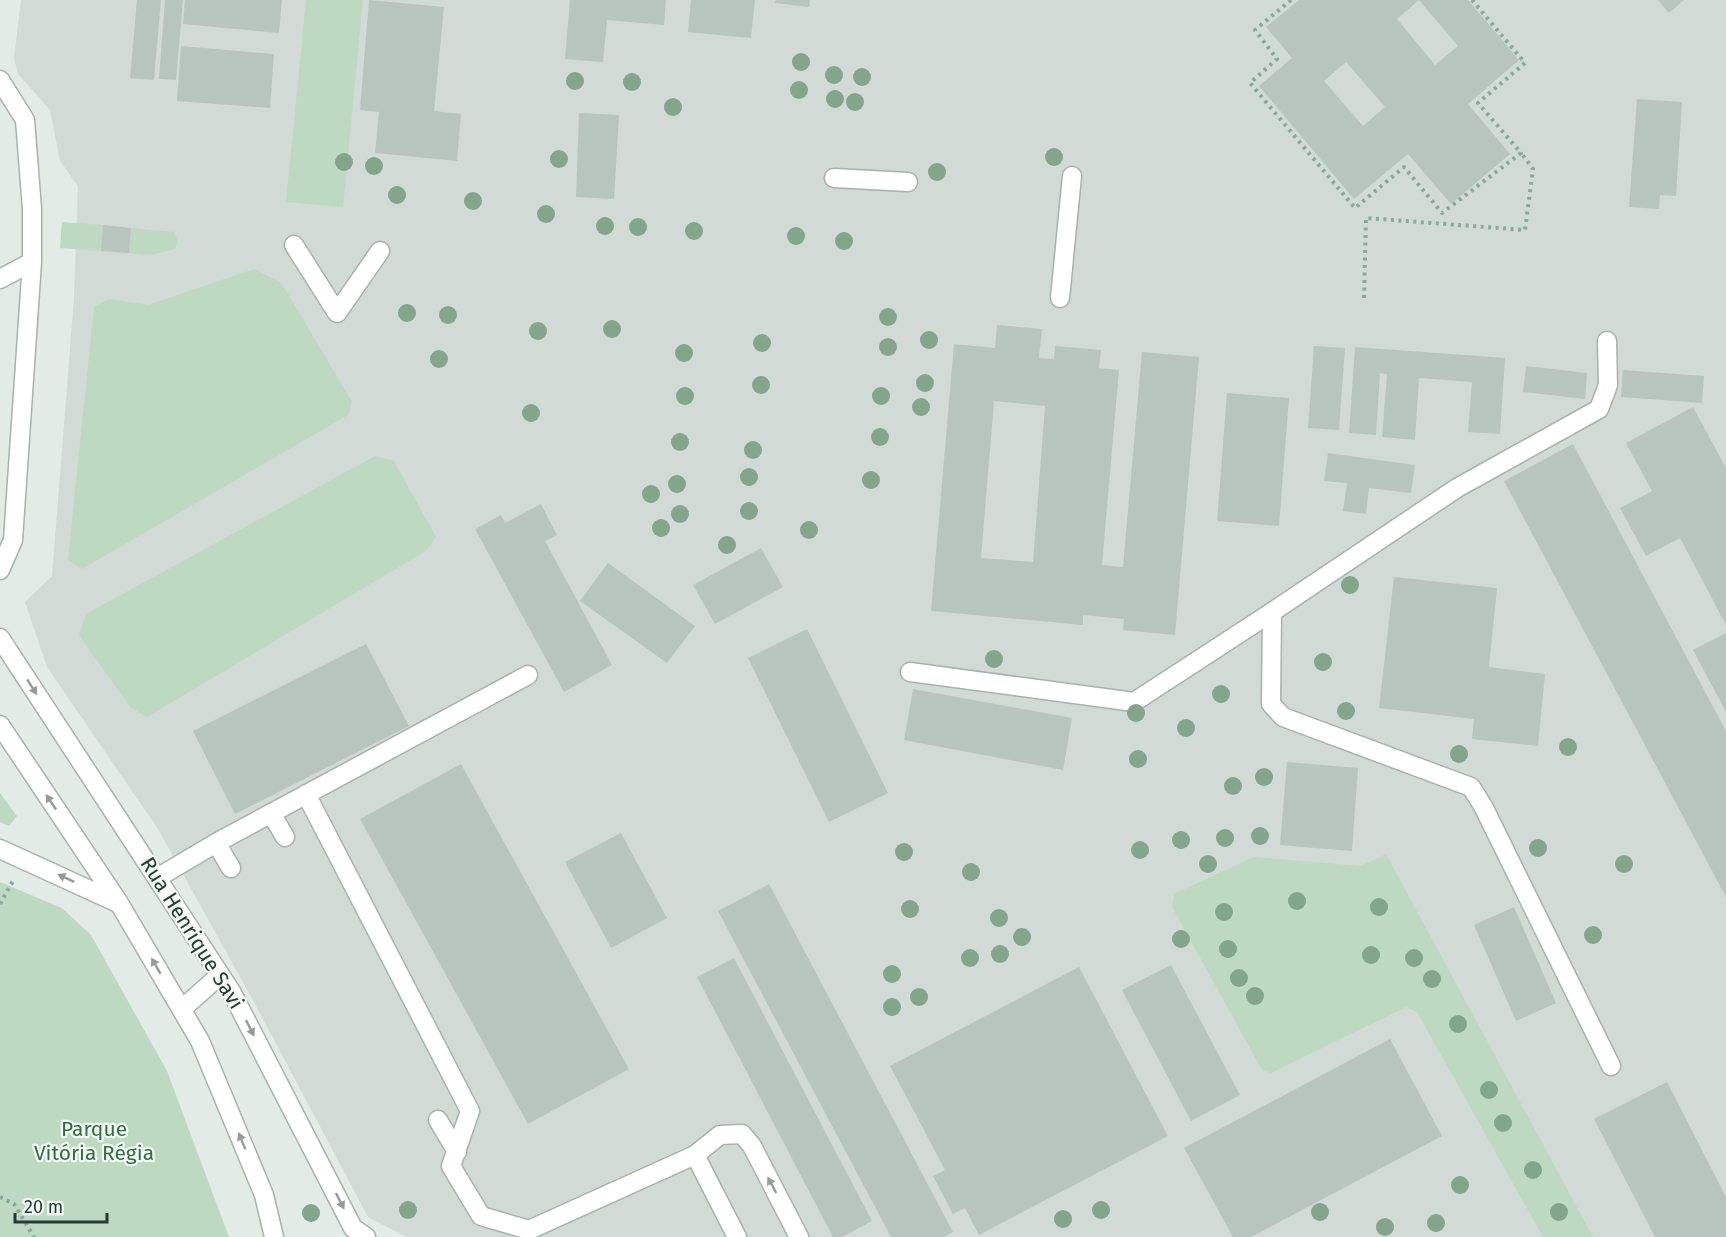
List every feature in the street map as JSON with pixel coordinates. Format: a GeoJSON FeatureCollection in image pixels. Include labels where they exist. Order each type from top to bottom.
{"type":"FeatureCollection","features":[{"type":"Feature","properties":{"kind":"street"},"geometry":{"type":"LineString","coordinates":[[0,80],[25,120],[32,208],[32,262],[13,540],[0,570]]}},
{"type":"Feature","properties":{"kind":"street"},"geometry":{"type":"LineString","coordinates":[[1060,298],[1072,176]]}},
{"type":"Feature","properties":{"kind":"street"},"geometry":{"type":"LineString","coordinates":[[834,178],[908,182]]}},
{"type":"Feature","properties":{"kind":"street"},"geometry":{"type":"LineString","coordinates":[[294,245],[337,313],[381,252]]}},
{"type":"Feature","properties":{"kind":"street"},"geometry":{"type":"LineString","coordinates":[[0,279],[32,262]]}},
{"type":"Feature","properties":{"kind":"street"},"geometry":{"type":"LineString","coordinates":[[910,672],[1134,702],[1457,488],[1599,409],[1608,385],[1607,341]]}},
{"type":"Feature","properties":{"kind":"street"},"geometry":{"type":"LineString","coordinates":[[1272,612],[1271,704],[1283,717],[1471,787],[1483,806],[1611,1066]]}},
{"type":"Feature","properties":{"kind":"street","name":"Rua Henrique Savi"},"geometry":{"type":"LineString","coordinates":[[0,638],[232,993],[353,1228],[366,1237]]}},
{"type":"Feature","properties":{"kind":"street"},"geometry":{"type":"LineString","coordinates":[[157,878],[216,843],[528,675]]}},
{"type":"Feature","properties":{"kind":"street"},"geometry":{"type":"LineString","coordinates":[[0,725],[119,903],[200,1041],[264,1195],[274,1237]]}},
{"type":"Feature","properties":{"kind":"street"},"geometry":{"type":"LineString","coordinates":[[306,794],[470,1111],[451,1166],[481,1216],[529,1230],[695,1155],[720,1135],[742,1134],[752,1146],[799,1237]]}},
{"type":"Feature","properties":{"kind":"street"},"geometry":{"type":"LineString","coordinates":[[272,813],[285,837]]}},
{"type":"Feature","properties":{"kind":"street"},"geometry":{"type":"LineString","coordinates":[[216,843],[231,868]]}},
{"type":"Feature","properties":{"kind":"street"},"geometry":{"type":"LineString","coordinates":[[0,849],[119,903]]}},
{"type":"Feature","properties":{"kind":"street"},"geometry":{"type":"LineString","coordinates":[[182,1009],[220,975]]}},
{"type":"Feature","properties":{"kind":"street"},"geometry":{"type":"LineString","coordinates":[[438,1120],[457,1152]]}},
{"type":"Feature","properties":{"kind":"street"},"geometry":{"type":"LineString","coordinates":[[695,1155],[737,1237]]}},
{"type":"Feature","properties":{"kind":"path"},"geometry":{"type":"LineString","coordinates":[[1291,0],[1255,30],[1277,58],[1250,83],[1355,208],[1404,167],[1442,213],[1441,224]]}},
{"type":"Feature","properties":{"kind":"path"},"geometry":{"type":"LineString","coordinates":[[1364,298],[1366,218],[1525,230],[1533,169],[1478,102],[1525,63],[1472,0]]}},
{"type":"Feature","properties":{"kind":"path"},"geometry":{"type":"LineString","coordinates":[[1442,213],[1521,153]]}},
{"type":"Feature","properties":{"kind":"path"},"geometry":{"type":"LineString","coordinates":[[0,1197],[14,1204],[34,1237]]}},
{"type":"Feature","properties":{"kind":"shaded area"},"geometry":{"type":"Polygon","coordinates":[[[21,0],[1726,0],[1726,1237],[407,1237],[368,1217],[255,1004],[158,829],[47,667],[25,602],[52,576],[74,298],[78,186],[60,161],[50,110],[18,74],[14,58],[21,0]]]}},
{"type":"Feature","properties":{"kind":"green space"},"geometry":{"type":"Polygon","coordinates":[[[306,0],[363,0],[343,207],[286,202],[306,0]]]}},
{"type":"Feature","properties":{"kind":"green space"},"geometry":{"type":"Polygon","coordinates":[[[62,222],[103,225],[101,251],[60,248],[62,222]]]}},
{"type":"Feature","properties":{"kind":"green space"},"geometry":{"type":"Polygon","coordinates":[[[131,228],[174,232],[178,242],[175,249],[150,255],[129,253],[131,228]]]}},
{"type":"Feature","properties":{"kind":"green space"},"geometry":{"type":"Polygon","coordinates":[[[254,269],[281,282],[352,402],[348,415],[82,569],[68,560],[94,307],[109,299],[148,305],[254,269]]]}},
{"type":"Feature","properties":{"kind":"green space"},"geometry":{"type":"Polygon","coordinates":[[[375,456],[394,461],[436,537],[426,551],[147,717],[130,707],[79,635],[86,614],[375,456]]]}},
{"type":"Feature","properties":{"kind":"green space"},"geometry":{"type":"Polygon","coordinates":[[[0,793],[17,816],[9,826],[0,822],[0,793]]]}},
{"type":"Feature","properties":{"kind":"green space"},"geometry":{"type":"Polygon","coordinates":[[[1386,854],[1593,1237],[1543,1237],[1417,1012],[1406,1007],[1271,1073],[1262,1070],[1172,907],[1174,894],[1253,857],[1361,866],[1386,854]]]}},
{"type":"Feature","properties":{"kind":"green space","name":"Parque Vitória Régia"},"geometry":{"type":"Polygon","coordinates":[[[0,882],[62,908],[91,935],[167,1071],[229,1237],[0,1237],[0,882]]]}},
{"type":"Feature","properties":{"kind":"building"},"geometry":{"type":"Polygon","coordinates":[[[137,0],[161,0],[154,80],[130,78],[137,0]]]}},
{"type":"Feature","properties":{"kind":"building"},"geometry":{"type":"Polygon","coordinates":[[[165,0],[183,0],[176,80],[159,79],[165,0]]]}},
{"type":"Feature","properties":{"kind":"building"},"geometry":{"type":"Polygon","coordinates":[[[185,0],[282,0],[279,33],[183,24],[185,0]]]}},
{"type":"Feature","properties":{"kind":"building"},"geometry":{"type":"Polygon","coordinates":[[[369,0],[444,7],[434,111],[461,114],[457,161],[375,153],[379,112],[360,110],[369,0]]]}},
{"type":"Feature","properties":{"kind":"building"},"geometry":{"type":"Polygon","coordinates":[[[570,0],[666,0],[664,25],[607,20],[603,62],[565,59],[570,0]]]}},
{"type":"Feature","properties":{"kind":"building"},"geometry":{"type":"Polygon","coordinates":[[[691,0],[755,0],[751,38],[688,32],[691,0]]]}},
{"type":"Feature","properties":{"kind":"building"},"geometry":{"type":"Polygon","coordinates":[[[776,0],[810,0],[809,7],[775,3],[776,0]]]}},
{"type":"Feature","properties":{"kind":"building"},"geometry":{"type":"Polygon","coordinates":[[[1299,0],[1419,0],[1468,0],[1519,60],[1468,104],[1510,154],[1451,204],[1408,154],[1354,199],[1259,86],[1292,58],[1266,27],[1299,0]],[[1419,0],[1397,19],[1435,65],[1458,46],[1419,0]],[[1346,62],[1324,81],[1363,126],[1385,107],[1346,62]]]}},
{"type":"Feature","properties":{"kind":"building"},"geometry":{"type":"Polygon","coordinates":[[[1658,0],[1684,0],[1669,13],[1658,0]]]}},
{"type":"Feature","properties":{"kind":"building"},"geometry":{"type":"Polygon","coordinates":[[[181,46],[274,54],[270,108],[177,101],[181,46]]]}},
{"type":"Feature","properties":{"kind":"building"},"geometry":{"type":"Polygon","coordinates":[[[1637,99],[1682,102],[1676,196],[1660,195],[1659,209],[1629,207],[1637,99]]]}},
{"type":"Feature","properties":{"kind":"building"},"geometry":{"type":"Polygon","coordinates":[[[579,113],[619,115],[614,199],[576,197],[579,113]]]}},
{"type":"Feature","properties":{"kind":"building"},"geometry":{"type":"Polygon","coordinates":[[[103,225],[131,228],[129,253],[101,251],[103,225]]]}},
{"type":"Feature","properties":{"kind":"building"},"geometry":{"type":"Polygon","coordinates":[[[997,325],[1042,329],[1039,358],[1054,359],[1055,346],[1101,350],[1099,368],[1119,370],[1102,565],[1123,567],[1142,352],[1199,357],[1175,635],[1123,630],[1124,619],[1083,615],[1083,625],[931,611],[954,344],[995,348],[997,325]],[[994,401],[981,558],[1033,562],[1045,406],[994,401]]]}},
{"type":"Feature","properties":{"kind":"building"},"geometry":{"type":"Polygon","coordinates":[[[1314,346],[1345,348],[1339,430],[1308,428],[1314,346]]]}},
{"type":"Feature","properties":{"kind":"building"},"geometry":{"type":"Polygon","coordinates":[[[1355,347],[1505,358],[1500,434],[1468,432],[1472,382],[1419,378],[1415,440],[1382,437],[1387,374],[1380,373],[1376,435],[1349,433],[1355,347]]]}},
{"type":"Feature","properties":{"kind":"building"},"geometry":{"type":"Polygon","coordinates":[[[1526,366],[1587,373],[1585,399],[1523,392],[1526,366]]]}},
{"type":"Feature","properties":{"kind":"building"},"geometry":{"type":"Polygon","coordinates":[[[1623,370],[1704,376],[1702,403],[1621,397],[1623,370]]]}},
{"type":"Feature","properties":{"kind":"building"},"geometry":{"type":"Polygon","coordinates":[[[1227,393],[1289,398],[1279,526],[1217,521],[1227,393]]]}},
{"type":"Feature","properties":{"kind":"building"},"geometry":{"type":"Polygon","coordinates":[[[1693,407],[1726,468],[1726,625],[1680,538],[1646,556],[1620,508],[1652,491],[1626,443],[1693,407]]]}},
{"type":"Feature","properties":{"kind":"building"},"geometry":{"type":"Polygon","coordinates":[[[1573,444],[1726,731],[1726,897],[1504,481],[1573,444]]]}},
{"type":"Feature","properties":{"kind":"building"},"geometry":{"type":"Polygon","coordinates":[[[1328,453],[1415,465],[1411,493],[1369,488],[1366,514],[1343,511],[1347,483],[1324,481],[1328,453]]]}},
{"type":"Feature","properties":{"kind":"building"},"geometry":{"type":"Polygon","coordinates":[[[541,504],[557,535],[545,541],[612,665],[564,692],[475,529],[501,515],[505,523],[541,504]]]}},
{"type":"Feature","properties":{"kind":"building"},"geometry":{"type":"Polygon","coordinates":[[[761,548],[783,587],[715,624],[693,585],[761,548]]]}},
{"type":"Feature","properties":{"kind":"building"},"geometry":{"type":"Polygon","coordinates":[[[608,563],[695,626],[667,663],[580,601],[608,563]]]}},
{"type":"Feature","properties":{"kind":"building"},"geometry":{"type":"Polygon","coordinates":[[[1394,577],[1497,588],[1489,667],[1545,674],[1538,746],[1472,739],[1474,719],[1379,708],[1394,577]]]}},
{"type":"Feature","properties":{"kind":"building"},"geometry":{"type":"Polygon","coordinates":[[[807,629],[888,793],[829,822],[748,658],[807,629]]]}},
{"type":"Feature","properties":{"kind":"building"},"geometry":{"type":"Polygon","coordinates":[[[1726,633],[1726,712],[1693,650],[1726,633]]]}},
{"type":"Feature","properties":{"kind":"building"},"geometry":{"type":"Polygon","coordinates":[[[366,644],[409,726],[235,814],[193,731],[366,644]]]}},
{"type":"Feature","properties":{"kind":"building"},"geometry":{"type":"Polygon","coordinates":[[[913,689],[1072,718],[1063,770],[904,740],[913,689]]]}},
{"type":"Feature","properties":{"kind":"building"},"geometry":{"type":"Polygon","coordinates":[[[1287,762],[1358,768],[1352,851],[1280,845],[1287,762]]]}},
{"type":"Feature","properties":{"kind":"building"},"geometry":{"type":"Polygon","coordinates":[[[461,764],[629,1069],[528,1124],[360,819],[461,764]]]}},
{"type":"Feature","properties":{"kind":"building"},"geometry":{"type":"Polygon","coordinates":[[[621,833],[667,918],[611,948],[565,862],[621,833]]]}},
{"type":"Feature","properties":{"kind":"building"},"geometry":{"type":"Polygon","coordinates":[[[769,884],[953,1232],[944,1237],[891,1237],[718,911],[769,884]]]}},
{"type":"Feature","properties":{"kind":"building"},"geometry":{"type":"Polygon","coordinates":[[[1514,907],[1556,1003],[1516,1021],[1474,925],[1514,907]]]}},
{"type":"Feature","properties":{"kind":"building"},"geometry":{"type":"Polygon","coordinates":[[[734,958],[872,1221],[842,1237],[833,1237],[697,977],[734,958]]]}},
{"type":"Feature","properties":{"kind":"building"},"geometry":{"type":"Polygon","coordinates":[[[1171,965],[1240,1095],[1191,1121],[1122,990],[1171,965]]]}},
{"type":"Feature","properties":{"kind":"building"},"geometry":{"type":"Polygon","coordinates":[[[1079,967],[1168,1136],[979,1235],[965,1208],[953,1214],[933,1176],[945,1170],[890,1066],[1079,967]]]}},
{"type":"Feature","properties":{"kind":"building"},"geometry":{"type":"Polygon","coordinates":[[[1390,1039],[1442,1136],[1251,1237],[1233,1237],[1184,1148],[1390,1039]]]}},
{"type":"Feature","properties":{"kind":"building"},"geometry":{"type":"Polygon","coordinates":[[[1667,1082],[1726,1197],[1726,1237],[1655,1237],[1594,1119],[1667,1082]]]}}]}
